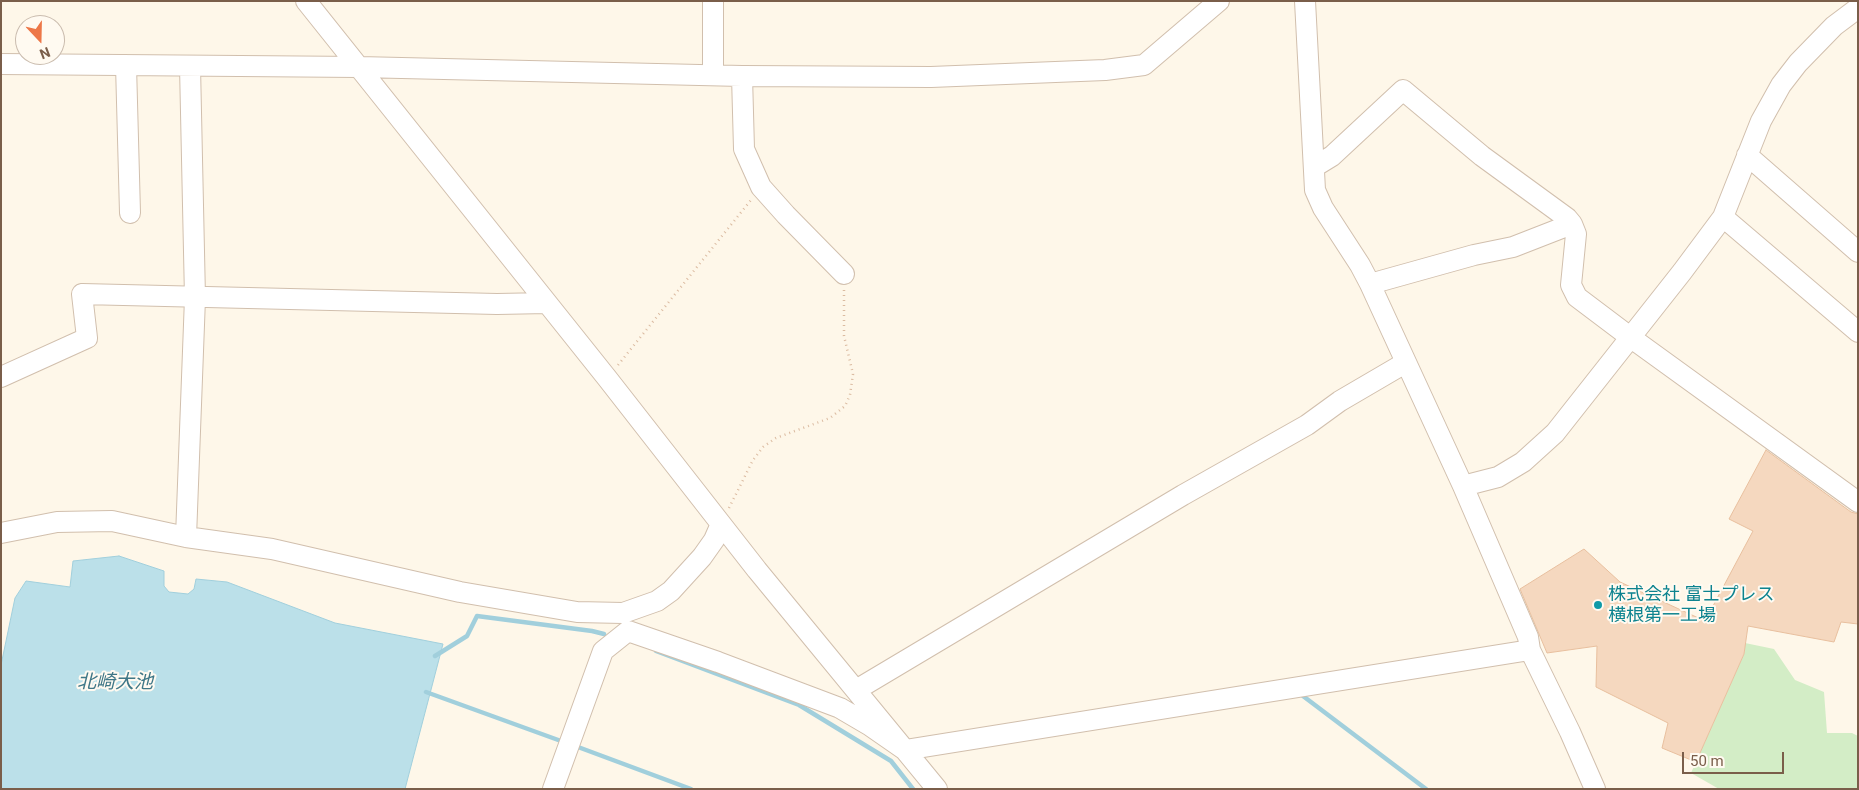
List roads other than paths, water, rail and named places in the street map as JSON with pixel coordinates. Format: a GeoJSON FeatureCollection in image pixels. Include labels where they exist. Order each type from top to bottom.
{"type":"FeatureCollection","features":[{"type":"Feature","properties":{"kind":"street"},"geometry":{"type":"LineString","coordinates":[[306,1],[721,524],[937,789]]}},
{"type":"Feature","properties":{"kind":"street"},"geometry":{"type":"LineString","coordinates":[[713,1],[713,75]]}},
{"type":"Feature","properties":{"kind":"street"},"geometry":{"type":"LineString","coordinates":[[1305,1],[1315,190],[1370,284],[1463,486],[1528,637],[1530,650],[1595,789]]}},
{"type":"Feature","properties":{"kind":"street"},"geometry":{"type":"LineString","coordinates":[[1,64],[359,67],[742,76],[932,77],[1105,70],[1144,65],[1211,4]]}},
{"type":"Feature","properties":{"kind":"street"},"geometry":{"type":"LineString","coordinates":[[1463,486],[1498,477],[1523,462],[1555,433],[1723,217],[1761,121],[1781,85],[1798,62],[1834,26],[1858,8]]}},
{"type":"Feature","properties":{"kind":"street"},"geometry":{"type":"LineString","coordinates":[[126,65],[130,213]]}},
{"type":"Feature","properties":{"kind":"street"},"geometry":{"type":"LineString","coordinates":[[186,537],[194,298],[190,66]]}},
{"type":"Feature","properties":{"kind":"street"},"geometry":{"type":"LineString","coordinates":[[742,76],[744,149],[761,187],[844,274]]}},
{"type":"Feature","properties":{"kind":"street"},"geometry":{"type":"LineString","coordinates":[[1314,167],[1332,156],[1403,90],[1482,156],[1567,218],[1576,234],[1571,285],[1576,297],[1858,502]]}},
{"type":"Feature","properties":{"kind":"street"},"geometry":{"type":"LineString","coordinates":[[1747,155],[1858,252]]}},
{"type":"Feature","properties":{"kind":"street"},"geometry":{"type":"LineString","coordinates":[[1723,217],[1858,332]]}},
{"type":"Feature","properties":{"kind":"street"},"geometry":{"type":"LineString","coordinates":[[1370,284],[1474,255],[1513,247],[1572,224]]}},
{"type":"Feature","properties":{"kind":"street"},"geometry":{"type":"LineString","coordinates":[[1,377],[87,338],[82,294],[497,304],[547,303]]}},
{"type":"Feature","properties":{"kind":"street"},"geometry":{"type":"LineString","coordinates":[[856,690],[1183,495],[1307,425],[1340,400],[1405,363]]}},
{"type":"Feature","properties":{"kind":"street"},"geometry":{"type":"LineString","coordinates":[[1,533],[58,522],[112,521],[186,537],[272,549],[460,592],[626,622],[718,662],[840,708],[906,750],[1530,650]]}},
{"type":"Feature","properties":{"kind":"street"},"geometry":{"type":"LineString","coordinates":[[553,789],[603,651],[626,622],[671,590],[702,557],[714,540],[721,524]]}},
{"type":"Feature","properties":{"kind":"water","name":"北崎大池"},"geometry":{"type":"Polygon","coordinates":[[[119,556],[164,571],[164,586],[169,592],[188,594],[194,589],[196,579],[227,582],[335,623],[443,644],[405,789],[1,789],[1,665],[15,598],[26,581],[70,587],[73,561],[119,556]]]}},
{"type":"Feature","properties":{"kind":"waterway"},"geometry":{"type":"LineString","coordinates":[[435,656],[467,636],[477,616],[604,634]]}},
{"type":"Feature","properties":{"kind":"waterway"},"geometry":{"type":"LineString","coordinates":[[656,651],[799,705],[891,761],[913,789]]}},
{"type":"Feature","properties":{"kind":"waterway"},"geometry":{"type":"LineString","coordinates":[[426,692],[561,741]]}},
{"type":"Feature","properties":{"kind":"waterway"},"geometry":{"type":"LineString","coordinates":[[1303,696],[1426,789]]}},
{"type":"Feature","properties":{"kind":"waterway"},"geometry":{"type":"LineString","coordinates":[[578,747],[691,789]]}},
{"type":"Feature","properties":{"kind":"place","name":"株式会社 富士プレス 横根第一工場"},"geometry":{"type":"Point","coordinates":[1598,605]}}]}
